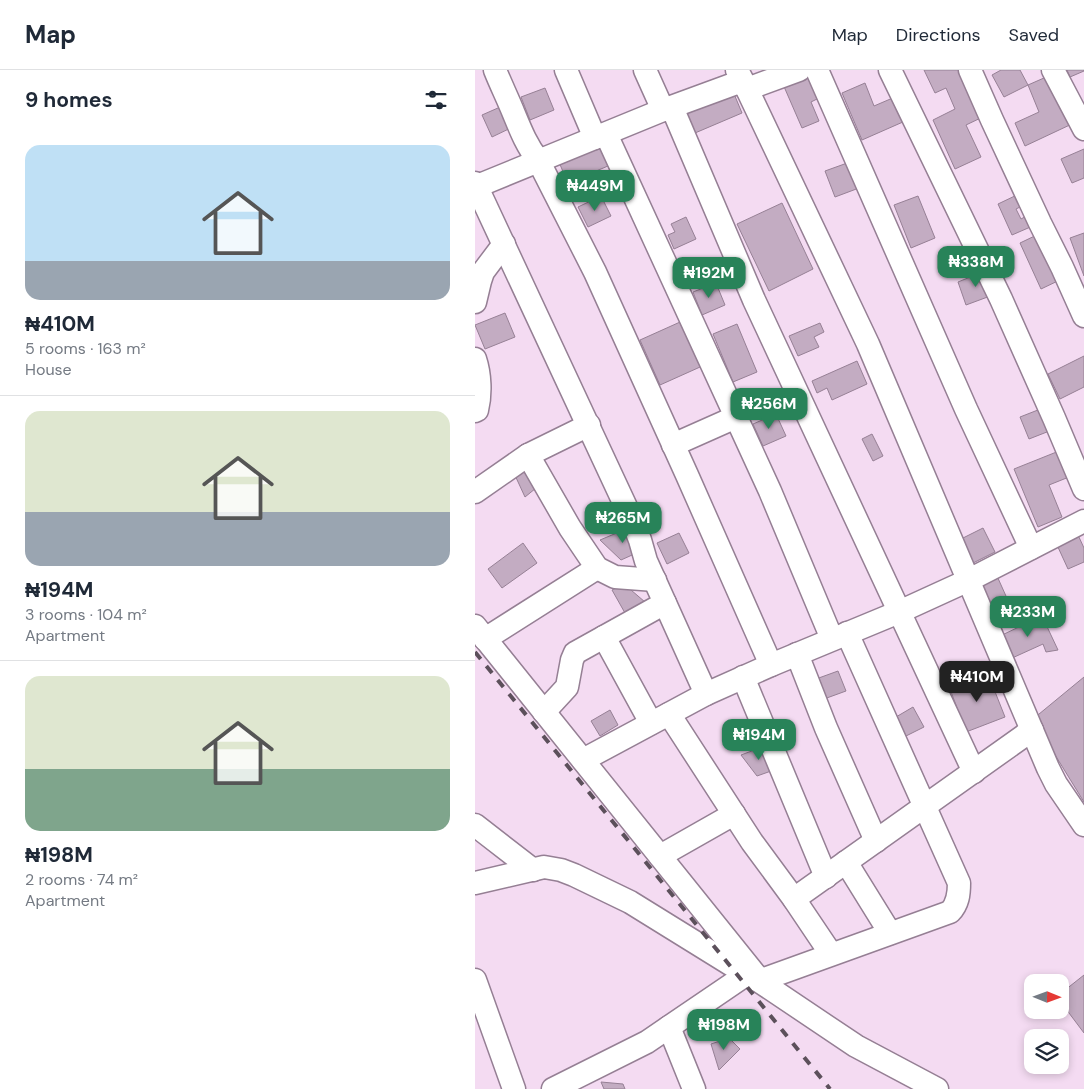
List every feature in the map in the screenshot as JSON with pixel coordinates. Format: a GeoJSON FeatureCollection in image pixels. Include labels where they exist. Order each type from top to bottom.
{"type":"FeatureCollection","features":[{"type":"Feature","properties":{"kind":"street"},"geometry":{"type":"LineString","coordinates":[[495,70],[523,137],[538,160],[595,272],[771,665]]}},
{"type":"Feature","properties":{"kind":"street"},"geometry":{"type":"LineString","coordinates":[[560,1088],[647,1042],[753,977],[767,978],[951,912],[959,895],[959,883],[925,807],[840,636],[601,136],[566,70]]}},
{"type":"Feature","properties":{"kind":"street"},"geometry":{"type":"LineString","coordinates":[[645,70],[663,110]]}},
{"type":"Feature","properties":{"kind":"street"},"geometry":{"type":"LineString","coordinates":[[706,694],[646,561],[633,522],[476,185],[742,80],[799,70]]}},
{"type":"Feature","properties":{"kind":"street"},"geometry":{"type":"LineString","coordinates":[[817,70],[966,409],[1031,548]]}},
{"type":"Feature","properties":{"kind":"street"},"geometry":{"type":"LineString","coordinates":[[890,70],[1001,299],[1084,490]]}},
{"type":"Feature","properties":{"kind":"street"},"geometry":{"type":"LineString","coordinates":[[971,70],[992,120],[1084,316]]}},
{"type":"Feature","properties":{"kind":"street"},"geometry":{"type":"LineString","coordinates":[[1053,70],[1079,106],[1084,129]]}},
{"type":"Feature","properties":{"kind":"street"},"geometry":{"type":"LineString","coordinates":[[742,80],[868,344],[1056,784],[1084,825]]}},
{"type":"Feature","properties":{"kind":"street"},"geometry":{"type":"LineString","coordinates":[[663,110],[674,112],[754,300],[974,772]]}},
{"type":"Feature","properties":{"kind":"street"},"geometry":{"type":"LineString","coordinates":[[475,302],[479,281],[483,272],[504,244]]}},
{"type":"Feature","properties":{"kind":"street"},"geometry":{"type":"LineString","coordinates":[[475,359],[478,368],[480,399],[475,411]]}},
{"type":"Feature","properties":{"kind":"street"},"geometry":{"type":"LineString","coordinates":[[673,445],[736,417]]}},
{"type":"Feature","properties":{"kind":"street"},"geometry":{"type":"LineString","coordinates":[[475,492],[528,455],[589,425]]}},
{"type":"Feature","properties":{"kind":"street"},"geometry":{"type":"LineString","coordinates":[[528,455],[570,528],[597,568],[615,577],[655,580]]}},
{"type":"Feature","properties":{"kind":"street"},"geometry":{"type":"LineString","coordinates":[[583,760],[706,694],[899,612],[969,580],[1084,521]]}},
{"type":"Feature","properties":{"kind":"street"},"geometry":{"type":"LineString","coordinates":[[597,568],[480,633],[660,856],[753,977]]}},
{"type":"Feature","properties":{"kind":"street"},"geometry":{"type":"LineString","coordinates":[[544,712],[567,687],[571,660],[575,653],[665,603]]}},
{"type":"Feature","properties":{"kind":"street"},"geometry":{"type":"LineString","coordinates":[[604,637],[660,718],[734,814],[831,954]]}},
{"type":"Feature","properties":{"kind":"street"},"geometry":{"type":"LineString","coordinates":[[797,654],[826,728],[876,841]]}},
{"type":"Feature","properties":{"kind":"street"},"geometry":{"type":"LineString","coordinates":[[743,677],[826,876]]}},
{"type":"Feature","properties":{"kind":"street"},"geometry":{"type":"LineString","coordinates":[[794,899],[1033,730]]}},
{"type":"Feature","properties":{"kind":"street"},"geometry":{"type":"LineString","coordinates":[[660,856],[734,814]]}},
{"type":"Feature","properties":{"kind":"street"},"geometry":{"type":"LineString","coordinates":[[475,826],[533,870]]}},
{"type":"Feature","properties":{"kind":"street"},"geometry":{"type":"LineString","coordinates":[[846,862],[890,933]]}},
{"type":"Feature","properties":{"kind":"street"},"geometry":{"type":"LineString","coordinates":[[475,883],[544,867],[575,875],[622,898],[753,977],[856,1046],[937,1089]]}},
{"type":"Feature","properties":{"kind":"street"},"geometry":{"type":"LineString","coordinates":[[475,980],[514,1089]]}},
{"type":"Feature","properties":{"kind":"street"},"geometry":{"type":"LineString","coordinates":[[669,1028],[694,1089]]}},
{"type":"Feature","properties":{"kind":"building"},"geometry":{"type":"Polygon","coordinates":[[[924,70],[968,70],[989,114],[966,125],[981,157],[955,169],[933,120],[955,109],[946,88],[935,93],[924,70]]]}},
{"type":"Feature","properties":{"kind":"building"},"geometry":{"type":"Polygon","coordinates":[[[1001,70],[1020,70],[1028,85],[1004,97],[992,75],[1001,70]]]}},
{"type":"Feature","properties":{"kind":"building"},"geometry":{"type":"Polygon","coordinates":[[[1067,70],[1084,70],[1084,71],[1070,77],[1067,70]]]}},
{"type":"Feature","properties":{"kind":"building"},"geometry":{"type":"Polygon","coordinates":[[[807,71],[819,98],[811,102],[819,121],[802,128],[782,82],[807,71]]]}},
{"type":"Feature","properties":{"kind":"building"},"geometry":{"type":"Polygon","coordinates":[[[1053,74],[1074,123],[1025,146],[1015,123],[1039,112],[1028,85],[1053,74]]]}},
{"type":"Feature","properties":{"kind":"building"},"geometry":{"type":"Polygon","coordinates":[[[865,83],[874,106],[902,94],[912,118],[862,140],[842,93],[865,83]]]}},
{"type":"Feature","properties":{"kind":"building"},"geometry":{"type":"Polygon","coordinates":[[[545,88],[554,110],[530,120],[521,97],[545,88]]]}},
{"type":"Feature","properties":{"kind":"building"},"geometry":{"type":"Polygon","coordinates":[[[732,89],[742,113],[695,133],[685,109],[732,89]]]}},
{"type":"Feature","properties":{"kind":"building"},"geometry":{"type":"Polygon","coordinates":[[[507,104],[517,125],[492,137],[482,115],[507,104]]]}},
{"type":"Feature","properties":{"kind":"building"},"geometry":{"type":"Polygon","coordinates":[[[605,139],[615,163],[568,183],[558,160],[605,139]]]}},
{"type":"Feature","properties":{"kind":"building"},"geometry":{"type":"Polygon","coordinates":[[[1084,149],[1084,178],[1072,183],[1061,159],[1084,149]]]}},
{"type":"Feature","properties":{"kind":"building"},"geometry":{"type":"Polygon","coordinates":[[[850,162],[859,188],[835,197],[825,171],[850,162]]]}},
{"type":"Feature","properties":{"kind":"building"},"geometry":{"type":"Polygon","coordinates":[[[1019,194],[1024,205],[1016,209],[1021,219],[1030,214],[1035,225],[1012,235],[998,204],[1019,194]]]}},
{"type":"Feature","properties":{"kind":"building"},"geometry":{"type":"Polygon","coordinates":[[[601,196],[611,216],[588,227],[578,207],[601,196]]]}},
{"type":"Feature","properties":{"kind":"building"},"geometry":{"type":"Polygon","coordinates":[[[918,196],[935,238],[911,248],[894,205],[918,196]]]}},
{"type":"Feature","properties":{"kind":"building"},"geometry":{"type":"Polygon","coordinates":[[[782,203],[813,269],[769,291],[737,224],[782,203]]]}},
{"type":"Feature","properties":{"kind":"building"},"geometry":{"type":"Polygon","coordinates":[[[686,217],[696,239],[674,249],[668,235],[675,232],[671,224],[686,217]]]}},
{"type":"Feature","properties":{"kind":"building"},"geometry":{"type":"Polygon","coordinates":[[[1043,232],[1064,278],[1041,289],[1020,243],[1043,232]]]}},
{"type":"Feature","properties":{"kind":"building"},"geometry":{"type":"Polygon","coordinates":[[[1084,233],[1084,276],[1070,238],[1084,233]]]}},
{"type":"Feature","properties":{"kind":"building"},"geometry":{"type":"Polygon","coordinates":[[[985,271],[993,295],[966,305],[958,282],[985,271]]]}},
{"type":"Feature","properties":{"kind":"building"},"geometry":{"type":"Polygon","coordinates":[[[716,283],[725,305],[702,315],[693,292],[716,283]]]}},
{"type":"Feature","properties":{"kind":"building"},"geometry":{"type":"Polygon","coordinates":[[[505,313],[515,337],[485,349],[475,325],[505,313]]]}},
{"type":"Feature","properties":{"kind":"building"},"geometry":{"type":"Polygon","coordinates":[[[689,318],[709,363],[660,385],[640,340],[689,318]]]}},
{"type":"Feature","properties":{"kind":"building"},"geometry":{"type":"Polygon","coordinates":[[[820,323],[824,332],[814,337],[819,347],[798,356],[789,336],[820,323]]]}},
{"type":"Feature","properties":{"kind":"building"},"geometry":{"type":"Polygon","coordinates":[[[737,324],[757,372],[733,382],[713,334],[737,324]]]}},
{"type":"Feature","properties":{"kind":"building"},"geometry":{"type":"Polygon","coordinates":[[[1084,356],[1084,387],[1060,399],[1048,374],[1084,356]]]}},
{"type":"Feature","properties":{"kind":"building"},"geometry":{"type":"Polygon","coordinates":[[[857,361],[867,384],[832,400],[827,388],[817,393],[812,381],[857,361]]]}},
{"type":"Feature","properties":{"kind":"building"},"geometry":{"type":"Polygon","coordinates":[[[1043,408],[1052,430],[1029,439],[1020,417],[1043,408]]]}},
{"type":"Feature","properties":{"kind":"building"},"geometry":{"type":"Polygon","coordinates":[[[776,414],[786,436],[763,446],[753,424],[776,414]]]}},
{"type":"Feature","properties":{"kind":"building"},"geometry":{"type":"Polygon","coordinates":[[[872,434],[883,456],[873,461],[862,439],[872,434]]]}},
{"type":"Feature","properties":{"kind":"building"},"geometry":{"type":"Polygon","coordinates":[[[1064,449],[1074,475],[1049,485],[1062,517],[1038,527],[1014,469],[1064,449]]]}},
{"type":"Feature","properties":{"kind":"building"},"geometry":{"type":"Polygon","coordinates":[[[525,462],[541,484],[525,497],[513,471],[525,462]]]}},
{"type":"Feature","properties":{"kind":"building"},"geometry":{"type":"Polygon","coordinates":[[[631,527],[641,551],[621,560],[600,540],[631,527]]]}},
{"type":"Feature","properties":{"kind":"building"},"geometry":{"type":"Polygon","coordinates":[[[983,528],[995,552],[973,563],[961,539],[983,528]]]}},
{"type":"Feature","properties":{"kind":"building"},"geometry":{"type":"Polygon","coordinates":[[[679,533],[689,553],[667,564],[657,543],[679,533]]]}},
{"type":"Feature","properties":{"kind":"building"},"geometry":{"type":"Polygon","coordinates":[[[1078,535],[1084,548],[1084,562],[1068,569],[1057,545],[1078,535]]]}},
{"type":"Feature","properties":{"kind":"building"},"geometry":{"type":"Polygon","coordinates":[[[523,543],[537,563],[502,588],[488,569],[523,543]]]}},
{"type":"Feature","properties":{"kind":"building"},"geometry":{"type":"Polygon","coordinates":[[[997,576],[1010,605],[993,613],[979,584],[997,576]]]}},
{"type":"Feature","properties":{"kind":"building"},"geometry":{"type":"Polygon","coordinates":[[[624,584],[645,602],[625,613],[612,590],[624,584]]]}},
{"type":"Feature","properties":{"kind":"building"},"geometry":{"type":"Polygon","coordinates":[[[1042,616],[1058,650],[1046,652],[1043,644],[1010,659],[1000,636],[1042,616]]]}},
{"type":"Feature","properties":{"kind":"building"},"geometry":{"type":"Polygon","coordinates":[[[838,671],[846,691],[824,699],[816,679],[838,671]]]}},
{"type":"Feature","properties":{"kind":"building"},"geometry":{"type":"Polygon","coordinates":[[[988,674],[1005,717],[966,732],[950,689],[988,674]]]}},
{"type":"Feature","properties":{"kind":"building"},"geometry":{"type":"Polygon","coordinates":[[[1084,677],[1084,802],[1033,719],[1084,677]]]}},
{"type":"Feature","properties":{"kind":"building"},"geometry":{"type":"Polygon","coordinates":[[[913,707],[924,727],[906,736],[896,717],[913,707]]]}},
{"type":"Feature","properties":{"kind":"building"},"geometry":{"type":"Polygon","coordinates":[[[610,710],[618,725],[600,736],[591,721],[610,710]]]}},
{"type":"Feature","properties":{"kind":"building"},"geometry":{"type":"Polygon","coordinates":[[[765,746],[774,770],[757,776],[741,755],[765,746]]]}},
{"type":"Feature","properties":{"kind":"building"},"geometry":{"type":"Polygon","coordinates":[[[1084,975],[1084,1033],[1069,1013],[1069,987],[1084,975]]]}},
{"type":"Feature","properties":{"kind":"building"},"geometry":{"type":"Polygon","coordinates":[[[729,1038],[740,1049],[719,1070],[711,1044],[729,1038]]]}},
{"type":"Feature","properties":{"kind":"building"},"geometry":{"type":"Polygon","coordinates":[[[601,1082],[623,1084],[625,1089],[604,1089],[601,1082]]]}},
{"type":"Feature","properties":{"kind":"railway"},"geometry":{"type":"LineString","coordinates":[[475,652],[830,1089]]}}]}
